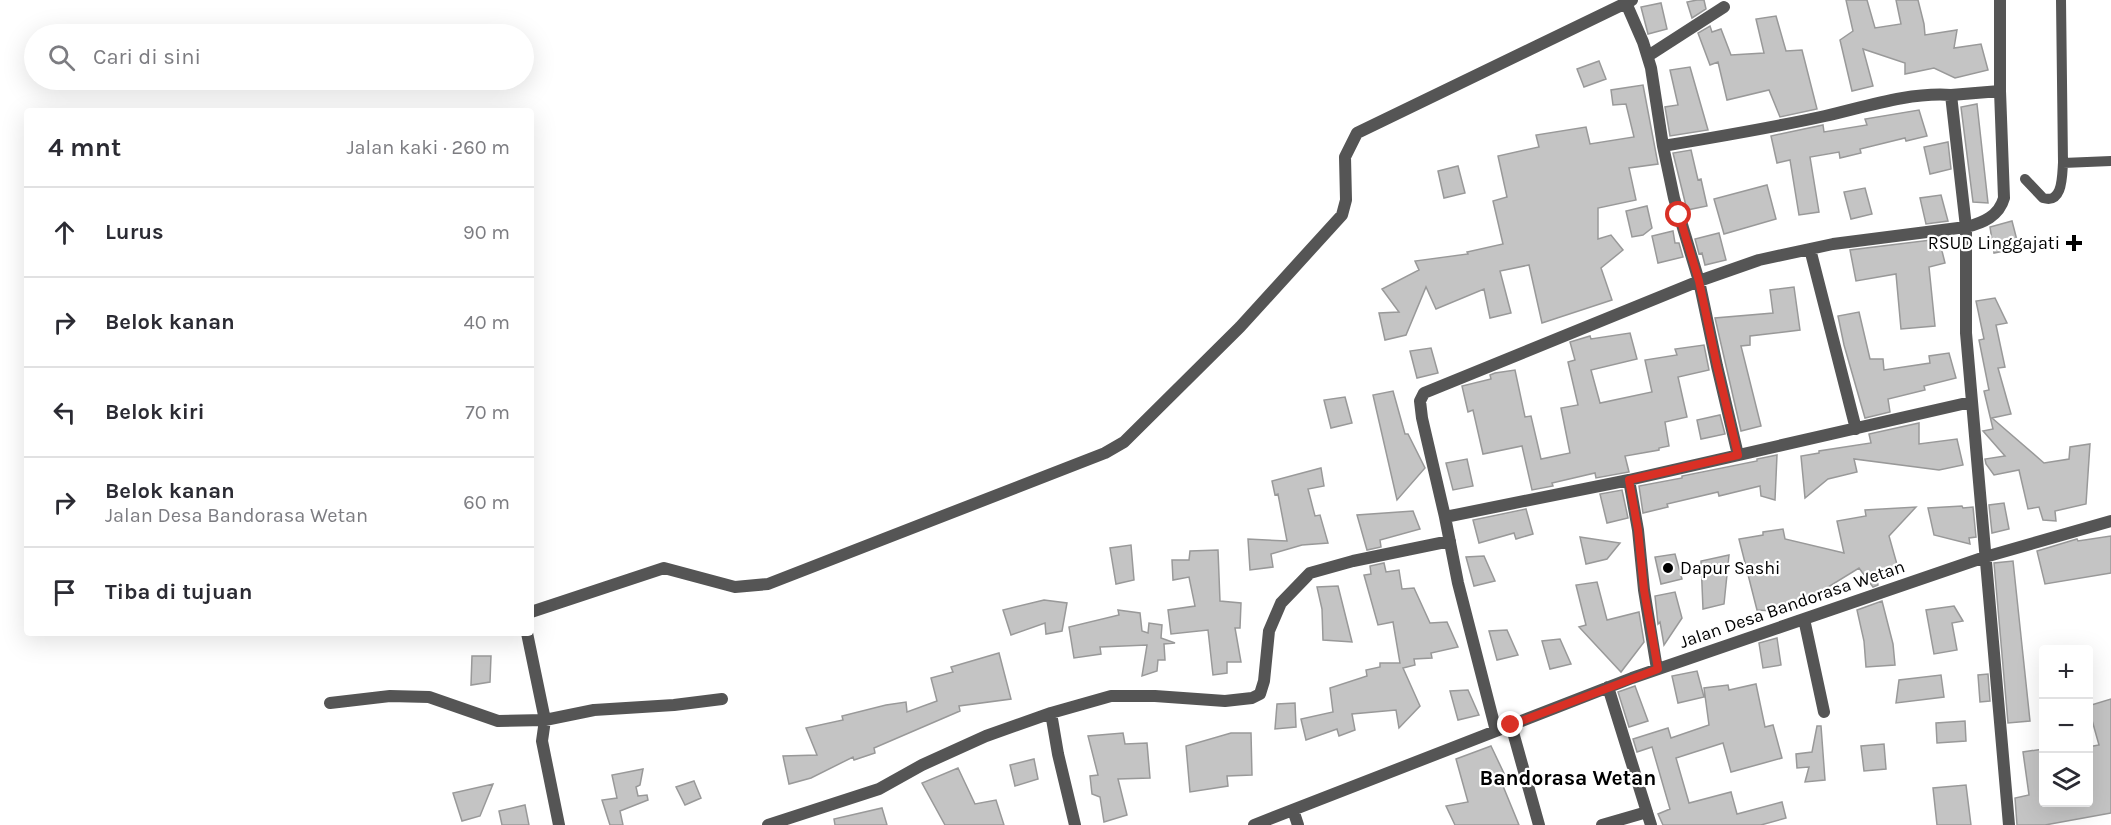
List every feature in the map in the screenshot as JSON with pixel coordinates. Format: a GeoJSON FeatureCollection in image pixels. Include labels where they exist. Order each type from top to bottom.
{"type":"FeatureCollection","features":[{"type":"Feature","properties":{"kind":"street"},"geometry":{"type":"LineString","coordinates":[[1496,731],[1458,583],[1422,418],[1420,401],[1424,393],[1699,281],[1759,260],[1833,244],[1977,225],[1993,217],[2004,198],[2000,91],[2000,0]]}},
{"type":"Feature","properties":{"kind":"street"},"geometry":{"type":"LineString","coordinates":[[534,611],[664,568],[735,587],[768,584],[1106,453],[1124,442],[1240,327],[1342,215],[1346,200],[1345,157],[1357,133],[1629,2],[1647,56],[1663,146],[1679,215],[1699,281],[1738,455]]}},
{"type":"Feature","properties":{"kind":"street"},"geometry":{"type":"LineString","coordinates":[[1647,56],[1724,7]]}},
{"type":"Feature","properties":{"kind":"street"},"geometry":{"type":"LineString","coordinates":[[1663,146],[1761,130],[1892,101],[1923,96],[2000,91]]}},
{"type":"Feature","properties":{"kind":"street"},"geometry":{"type":"LineString","coordinates":[[1951,95],[1965,227],[1966,333],[1971,402],[2009,825]]}},
{"type":"Feature","properties":{"kind":"street"},"geometry":{"type":"LineString","coordinates":[[1810,249],[1856,429]]}},
{"type":"Feature","properties":{"kind":"street"},"geometry":{"type":"LineString","coordinates":[[1445,517],[1629,480],[1971,402]]}},
{"type":"Feature","properties":{"kind":"street"},"geometry":{"type":"LineString","coordinates":[[1629,480],[1638,530],[1644,590],[1658,669]]}},
{"type":"Feature","properties":{"kind":"street","name":"Jalan Desa Bandorasa Wetan"},"geometry":{"type":"LineString","coordinates":[[1254,825],[1658,669],[1985,558],[2111,521]]}},
{"type":"Feature","properties":{"kind":"street"},"geometry":{"type":"LineString","coordinates":[[768,825],[879,789],[922,765],[986,736],[1051,713],[1111,696],[1155,696],[1225,701],[1252,698],[1260,694],[1264,681],[1269,631],[1281,603],[1310,573],[1353,561],[1450,541]]}},
{"type":"Feature","properties":{"kind":"street"},"geometry":{"type":"LineString","coordinates":[[1804,619],[1824,712]]}},
{"type":"Feature","properties":{"kind":"street"},"geometry":{"type":"LineString","coordinates":[[528,636],[545,720],[542,741],[559,825]]}},
{"type":"Feature","properties":{"kind":"street"},"geometry":{"type":"LineString","coordinates":[[1608,687],[1651,825]]}},
{"type":"Feature","properties":{"kind":"street"},"geometry":{"type":"LineString","coordinates":[[330,703],[390,696],[429,697],[498,721],[545,720],[594,710],[674,705],[722,699]]}},
{"type":"Feature","properties":{"kind":"street"},"geometry":{"type":"LineString","coordinates":[[1051,713],[1058,754],[1076,825]]}},
{"type":"Feature","properties":{"kind":"street"},"geometry":{"type":"LineString","coordinates":[[1511,725],[1539,825]]}},
{"type":"Feature","properties":{"kind":"street"},"geometry":{"type":"LineString","coordinates":[[1293,810],[1298,825]]}},
{"type":"Feature","properties":{"kind":"street"},"geometry":{"type":"LineString","coordinates":[[1602,825],[1647,812]]}},
{"type":"Feature","properties":{"kind":"lane"},"geometry":{"type":"LineString","coordinates":[[2025,179],[2043,198],[2053,198],[2057,195],[2061,183],[2063,163],[2061,149],[2061,0]]}},
{"type":"Feature","properties":{"kind":"lane"},"geometry":{"type":"LineString","coordinates":[[2063,163],[2111,161]]}},
{"type":"Feature","properties":{"kind":"building"},"geometry":{"type":"Polygon","coordinates":[[[1704,0],[1706,9],[1692,18],[1687,2],[1704,0]]]}},
{"type":"Feature","properties":{"kind":"building"},"geometry":{"type":"Polygon","coordinates":[[[1846,0],[1867,0],[1875,28],[1901,24],[1896,0],[1918,0],[1925,35],[1957,30],[1954,48],[1981,44],[1988,70],[1955,78],[1934,68],[1905,74],[1905,63],[1863,49],[1873,86],[1852,91],[1840,40],[1853,31],[1846,0]]]}},
{"type":"Feature","properties":{"kind":"building"},"geometry":{"type":"Polygon","coordinates":[[[1661,3],[1667,29],[1648,34],[1641,7],[1661,3]]]}},
{"type":"Feature","properties":{"kind":"building"},"geometry":{"type":"Polygon","coordinates":[[[1776,16],[1786,51],[1802,50],[1817,109],[1780,117],[1769,90],[1727,100],[1718,62],[1710,65],[1698,33],[1710,26],[1712,32],[1721,29],[1731,55],[1764,53],[1756,19],[1776,16]]]}},
{"type":"Feature","properties":{"kind":"building"},"geometry":{"type":"Polygon","coordinates":[[[1599,61],[1606,79],[1584,87],[1577,69],[1599,61]]]}},
{"type":"Feature","properties":{"kind":"building"},"geometry":{"type":"Polygon","coordinates":[[[1690,67],[1708,130],[1670,136],[1665,107],[1678,105],[1670,70],[1690,67]]]}},
{"type":"Feature","properties":{"kind":"building"},"geometry":{"type":"Polygon","coordinates":[[[1643,85],[1658,164],[1629,168],[1636,200],[1598,208],[1598,239],[1611,235],[1623,250],[1601,268],[1612,300],[1542,323],[1529,265],[1500,271],[1511,313],[1490,318],[1484,289],[1436,309],[1426,287],[1406,335],[1385,340],[1379,313],[1399,312],[1382,289],[1419,270],[1415,261],[1468,254],[1467,252],[1503,244],[1493,201],[1507,197],[1498,156],[1539,147],[1536,135],[1586,127],[1590,144],[1634,137],[1626,104],[1613,105],[1611,90],[1643,85]]]}},
{"type":"Feature","properties":{"kind":"building"},"geometry":{"type":"Polygon","coordinates":[[[1977,104],[1988,203],[1973,202],[1961,107],[1977,104]]]}},
{"type":"Feature","properties":{"kind":"building"},"geometry":{"type":"Polygon","coordinates":[[[1919,110],[1927,136],[1906,141],[1905,138],[1860,149],[1861,153],[1840,158],[1839,152],[1810,157],[1819,212],[1799,215],[1790,160],[1777,163],[1771,136],[1823,125],[1824,132],[1867,125],[1865,119],[1919,110]]]}},
{"type":"Feature","properties":{"kind":"building"},"geometry":{"type":"Polygon","coordinates":[[[1948,142],[1951,169],[1930,174],[1924,147],[1948,142]]]}},
{"type":"Feature","properties":{"kind":"building"},"geometry":{"type":"Polygon","coordinates":[[[1691,150],[1707,206],[1687,210],[1673,153],[1691,150]]]}},
{"type":"Feature","properties":{"kind":"building"},"geometry":{"type":"Polygon","coordinates":[[[1458,166],[1465,193],[1444,198],[1438,171],[1458,166]]]}},
{"type":"Feature","properties":{"kind":"building"},"geometry":{"type":"Polygon","coordinates":[[[1767,185],[1776,219],[1724,234],[1714,199],[1767,185]]]}},
{"type":"Feature","properties":{"kind":"building"},"geometry":{"type":"Polygon","coordinates":[[[1865,188],[1872,214],[1851,219],[1844,192],[1865,188]]]}},
{"type":"Feature","properties":{"kind":"building"},"geometry":{"type":"Polygon","coordinates":[[[1941,195],[1948,221],[1926,224],[1920,198],[1941,195]]]}},
{"type":"Feature","properties":{"kind":"building"},"geometry":{"type":"Polygon","coordinates":[[[1647,206],[1652,228],[1643,235],[1632,237],[1626,211],[1647,206]]]}},
{"type":"Feature","properties":{"kind":"building"},"geometry":{"type":"Polygon","coordinates":[[[2012,221],[2019,248],[1994,253],[1990,227],[2012,221]]]}},
{"type":"Feature","properties":{"kind":"building"},"geometry":{"type":"Polygon","coordinates":[[[1673,231],[1675,243],[1679,243],[1683,257],[1658,263],[1652,236],[1673,231]]]}},
{"type":"Feature","properties":{"kind":"building"},"geometry":{"type":"Polygon","coordinates":[[[1719,233],[1726,260],[1705,265],[1695,239],[1719,233]]]}},
{"type":"Feature","properties":{"kind":"building"},"geometry":{"type":"Polygon","coordinates":[[[1939,239],[1945,263],[1929,267],[1935,326],[1901,329],[1896,274],[1856,281],[1850,250],[1939,239]]]}},
{"type":"Feature","properties":{"kind":"building"},"geometry":{"type":"Polygon","coordinates":[[[1794,287],[1800,330],[1750,336],[1750,345],[1741,346],[1761,426],[1741,431],[1715,318],[1773,313],[1770,290],[1794,287]]]}},
{"type":"Feature","properties":{"kind":"building"},"geometry":{"type":"Polygon","coordinates":[[[1995,298],[2007,323],[1996,325],[2005,367],[1998,368],[2011,414],[1992,418],[2044,463],[2069,459],[2070,447],[2090,444],[2086,504],[2055,511],[2056,521],[2043,520],[2039,507],[2028,509],[2019,470],[1994,475],[1986,464],[1985,459],[2005,456],[1983,431],[1993,429],[1984,391],[1989,390],[1979,340],[1984,339],[1976,301],[1995,298]]]}},
{"type":"Feature","properties":{"kind":"building"},"geometry":{"type":"Polygon","coordinates":[[[1859,312],[1870,359],[1883,359],[1884,370],[1930,363],[1929,356],[1949,353],[1956,378],[1924,386],[1925,390],[1888,399],[1890,412],[1865,418],[1838,316],[1859,312]]]}},
{"type":"Feature","properties":{"kind":"building"},"geometry":{"type":"Polygon","coordinates":[[[1630,333],[1637,359],[1591,370],[1600,403],[1652,392],[1645,360],[1677,355],[1675,349],[1704,345],[1709,370],[1678,377],[1687,417],[1665,422],[1669,446],[1625,456],[1629,472],[1596,478],[1595,473],[1532,490],[1522,446],[1483,454],[1473,410],[1468,412],[1462,386],[1491,379],[1490,375],[1495,373],[1515,370],[1525,417],[1531,416],[1541,459],[1570,453],[1561,408],[1578,405],[1568,362],[1575,360],[1570,342],[1590,336],[1591,339],[1630,333]]]}},
{"type":"Feature","properties":{"kind":"building"},"geometry":{"type":"Polygon","coordinates":[[[1431,348],[1438,373],[1417,378],[1410,351],[1431,348]]]}},
{"type":"Feature","properties":{"kind":"building"},"geometry":{"type":"Polygon","coordinates":[[[1393,391],[1405,434],[1408,434],[1425,468],[1397,500],[1373,395],[1393,391]]]}},
{"type":"Feature","properties":{"kind":"building"},"geometry":{"type":"Polygon","coordinates":[[[1345,397],[1352,423],[1331,428],[1324,400],[1345,397]]]}},
{"type":"Feature","properties":{"kind":"building"},"geometry":{"type":"Polygon","coordinates":[[[1720,415],[1725,434],[1701,439],[1697,420],[1720,415]]]}},
{"type":"Feature","properties":{"kind":"building"},"geometry":{"type":"Polygon","coordinates":[[[1919,423],[1919,444],[1957,439],[1963,465],[1939,470],[1854,459],[1857,472],[1828,479],[1805,498],[1801,456],[1871,443],[1869,434],[1919,423]]]}},
{"type":"Feature","properties":{"kind":"building"},"geometry":{"type":"Polygon","coordinates":[[[1777,455],[1775,500],[1761,496],[1760,486],[1719,496],[1718,492],[1667,504],[1668,507],[1643,513],[1639,486],[1777,455]]]}},
{"type":"Feature","properties":{"kind":"building"},"geometry":{"type":"Polygon","coordinates":[[[1467,459],[1473,486],[1453,490],[1446,463],[1467,459]]]}},
{"type":"Feature","properties":{"kind":"building"},"geometry":{"type":"Polygon","coordinates":[[[1321,468],[1324,486],[1308,489],[1315,516],[1320,515],[1328,543],[1302,545],[1271,554],[1273,567],[1250,570],[1248,539],[1287,541],[1278,494],[1275,495],[1272,481],[1321,468]]]}},
{"type":"Feature","properties":{"kind":"building"},"geometry":{"type":"Polygon","coordinates":[[[1622,490],[1628,518],[1607,523],[1600,494],[1622,490]]]}},
{"type":"Feature","properties":{"kind":"building"},"geometry":{"type":"Polygon","coordinates":[[[2004,503],[2009,529],[1992,533],[1989,505],[2004,503]]]}},
{"type":"Feature","properties":{"kind":"building"},"geometry":{"type":"Polygon","coordinates":[[[1962,506],[1963,508],[1973,507],[1976,537],[1969,538],[1970,544],[1934,535],[1928,508],[1962,506]]]}},
{"type":"Feature","properties":{"kind":"building"},"geometry":{"type":"Polygon","coordinates":[[[1916,507],[1889,536],[1898,568],[1876,573],[1878,585],[1873,587],[1859,568],[1794,608],[1774,611],[1757,610],[1739,539],[1783,529],[1785,539],[1844,553],[1837,521],[1866,516],[1865,510],[1916,507]]]}},
{"type":"Feature","properties":{"kind":"building"},"geometry":{"type":"Polygon","coordinates":[[[1526,509],[1533,534],[1516,539],[1514,533],[1479,543],[1473,520],[1526,509]]]}},
{"type":"Feature","properties":{"kind":"building"},"geometry":{"type":"Polygon","coordinates":[[[1413,511],[1420,529],[1380,540],[1381,547],[1367,550],[1357,515],[1413,511]]]}},
{"type":"Feature","properties":{"kind":"building"},"geometry":{"type":"Polygon","coordinates":[[[2111,536],[2111,573],[2045,584],[2037,551],[2077,539],[2078,541],[2111,536]]]}},
{"type":"Feature","properties":{"kind":"building"},"geometry":{"type":"Polygon","coordinates":[[[1580,537],[1620,543],[1607,559],[1586,564],[1580,537]]]}},
{"type":"Feature","properties":{"kind":"building"},"geometry":{"type":"Polygon","coordinates":[[[1131,545],[1134,580],[1116,584],[1110,548],[1131,545]]]}},
{"type":"Feature","properties":{"kind":"building"},"geometry":{"type":"Polygon","coordinates":[[[1218,550],[1220,601],[1241,603],[1240,628],[1235,628],[1241,662],[1227,662],[1227,673],[1213,675],[1208,630],[1171,634],[1168,610],[1195,606],[1189,577],[1173,580],[1172,560],[1189,560],[1190,551],[1218,550]]]}},
{"type":"Feature","properties":{"kind":"building","name":"Dapur Sashi"},"geometry":{"type":"Polygon","coordinates":[[[1675,554],[1682,579],[1661,584],[1655,557],[1675,554]]]}},
{"type":"Feature","properties":{"kind":"building"},"geometry":{"type":"Polygon","coordinates":[[[1729,555],[1724,604],[1703,609],[1701,561],[1729,555]]]}},
{"type":"Feature","properties":{"kind":"building"},"geometry":{"type":"Polygon","coordinates":[[[1484,556],[1495,581],[1474,586],[1466,557],[1484,556]]]}},
{"type":"Feature","properties":{"kind":"building"},"geometry":{"type":"Polygon","coordinates":[[[2013,561],[2030,721],[2008,723],[1994,563],[2013,561]]]}},
{"type":"Feature","properties":{"kind":"building"},"geometry":{"type":"Polygon","coordinates":[[[1384,563],[1386,572],[1399,570],[1402,589],[1414,588],[1430,623],[1447,622],[1458,647],[1431,653],[1432,658],[1414,659],[1415,665],[1403,668],[1420,706],[1399,728],[1396,710],[1352,714],[1355,730],[1339,736],[1337,729],[1306,740],[1301,719],[1333,712],[1330,688],[1367,676],[1366,670],[1380,667],[1380,663],[1400,663],[1393,622],[1378,625],[1364,575],[1371,574],[1370,566],[1384,563]]]}},
{"type":"Feature","properties":{"kind":"building"},"geometry":{"type":"Polygon","coordinates":[[[1597,582],[1607,620],[1639,612],[1644,642],[1621,672],[1579,627],[1586,625],[1576,585],[1597,582]]]}},
{"type":"Feature","properties":{"kind":"building"},"geometry":{"type":"Polygon","coordinates":[[[1338,586],[1352,642],[1323,640],[1322,609],[1317,587],[1338,586]]]}},
{"type":"Feature","properties":{"kind":"building"},"geometry":{"type":"Polygon","coordinates":[[[1675,592],[1682,618],[1664,645],[1660,622],[1658,624],[1655,596],[1675,592]]]}},
{"type":"Feature","properties":{"kind":"building"},"geometry":{"type":"Polygon","coordinates":[[[1044,600],[1067,603],[1062,631],[1046,634],[1045,623],[1011,635],[1003,610],[1044,600]]]}},
{"type":"Feature","properties":{"kind":"building"},"geometry":{"type":"Polygon","coordinates":[[[1882,601],[1893,644],[1895,665],[1866,667],[1864,641],[1857,610],[1882,601]]]}},
{"type":"Feature","properties":{"kind":"building"},"geometry":{"type":"Polygon","coordinates":[[[1954,606],[1963,621],[1952,623],[1957,650],[1934,654],[1926,610],[1954,606]]]}},
{"type":"Feature","properties":{"kind":"building"},"geometry":{"type":"Polygon","coordinates":[[[1118,610],[1140,613],[1142,631],[1148,633],[1149,623],[1162,625],[1161,638],[1175,643],[1164,644],[1165,660],[1158,660],[1157,671],[1142,676],[1147,645],[1100,647],[1101,654],[1074,658],[1069,627],[1119,615],[1118,610]]]}},
{"type":"Feature","properties":{"kind":"building"},"geometry":{"type":"Polygon","coordinates":[[[1507,630],[1518,655],[1497,660],[1489,631],[1507,630]]]}},
{"type":"Feature","properties":{"kind":"building"},"geometry":{"type":"Polygon","coordinates":[[[1777,638],[1781,665],[1763,668],[1759,643],[1777,638]]]}},
{"type":"Feature","properties":{"kind":"building"},"geometry":{"type":"Polygon","coordinates":[[[1560,639],[1571,664],[1550,669],[1542,641],[1560,639]]]}},
{"type":"Feature","properties":{"kind":"building"},"geometry":{"type":"Polygon","coordinates":[[[999,653],[1011,699],[959,706],[960,711],[874,748],[875,753],[854,760],[853,757],[811,778],[789,784],[783,756],[817,755],[806,728],[843,720],[842,716],[886,705],[906,702],[907,712],[937,701],[931,678],[953,672],[951,667],[999,653]]]}},
{"type":"Feature","properties":{"kind":"building"},"geometry":{"type":"Polygon","coordinates":[[[472,656],[491,656],[490,682],[471,685],[472,656]]]}},
{"type":"Feature","properties":{"kind":"building"},"geometry":{"type":"Polygon","coordinates":[[[1697,671],[1704,697],[1678,703],[1672,676],[1697,671]]]}},
{"type":"Feature","properties":{"kind":"building"},"geometry":{"type":"Polygon","coordinates":[[[1988,674],[1990,701],[1980,702],[1978,675],[1988,674]]]}},
{"type":"Feature","properties":{"kind":"building"},"geometry":{"type":"Polygon","coordinates":[[[1941,675],[1944,697],[1896,703],[1899,680],[1941,675]]]}},
{"type":"Feature","properties":{"kind":"building"},"geometry":{"type":"Polygon","coordinates":[[[1756,684],[1765,727],[1773,725],[1782,758],[1731,772],[1723,743],[1676,758],[1689,803],[1731,792],[1737,814],[1782,802],[1786,818],[1761,825],[1663,825],[1658,814],[1670,809],[1652,747],[1637,752],[1633,739],[1668,728],[1671,738],[1709,725],[1704,688],[1728,685],[1729,690],[1756,684]]]}},
{"type":"Feature","properties":{"kind":"building"},"geometry":{"type":"Polygon","coordinates":[[[1635,686],[1648,721],[1629,727],[1618,692],[1635,686]]]}},
{"type":"Feature","properties":{"kind":"building"},"geometry":{"type":"Polygon","coordinates":[[[1468,690],[1479,715],[1458,720],[1450,691],[1468,690]]]}},
{"type":"Feature","properties":{"kind":"building"},"geometry":{"type":"Polygon","coordinates":[[[2111,699],[2111,813],[2045,825],[2017,825],[2015,798],[2029,795],[2023,752],[2039,750],[2039,807],[2093,807],[2093,746],[2099,745],[2093,724],[2093,704],[2111,699]]]}},
{"type":"Feature","properties":{"kind":"building"},"geometry":{"type":"Polygon","coordinates":[[[1295,703],[1296,727],[1275,729],[1277,704],[1295,703]]]}},
{"type":"Feature","properties":{"kind":"building"},"geometry":{"type":"Polygon","coordinates":[[[1965,721],[1966,741],[1937,743],[1936,723],[1965,721]]]}},
{"type":"Feature","properties":{"kind":"building"},"geometry":{"type":"Polygon","coordinates":[[[1817,726],[1821,726],[1825,780],[1805,782],[1809,767],[1797,768],[1796,754],[1812,752],[1817,726]]]}},
{"type":"Feature","properties":{"kind":"building"},"geometry":{"type":"Polygon","coordinates":[[[1123,733],[1125,744],[1147,743],[1150,778],[1118,779],[1127,815],[1104,822],[1100,797],[1092,794],[1090,776],[1098,775],[1088,736],[1123,733]]]}},
{"type":"Feature","properties":{"kind":"building"},"geometry":{"type":"Polygon","coordinates":[[[1231,733],[1251,733],[1252,775],[1227,776],[1228,786],[1190,792],[1186,746],[1231,733]]]}},
{"type":"Feature","properties":{"kind":"building"},"geometry":{"type":"Polygon","coordinates":[[[1884,744],[1886,769],[1864,771],[1861,746],[1884,744]]]}},
{"type":"Feature","properties":{"kind":"building"},"geometry":{"type":"Polygon","coordinates":[[[1491,746],[1510,786],[1503,786],[1519,825],[1455,825],[1446,806],[1468,802],[1456,759],[1491,746]]]}},
{"type":"Feature","properties":{"kind":"building"},"geometry":{"type":"Polygon","coordinates":[[[1034,759],[1038,779],[1015,786],[1010,765],[1034,759]]]}},
{"type":"Feature","properties":{"kind":"building"},"geometry":{"type":"Polygon","coordinates":[[[958,768],[975,804],[996,800],[1004,825],[945,825],[922,783],[958,768]]]}},
{"type":"Feature","properties":{"kind":"building"},"geometry":{"type":"Polygon","coordinates":[[[643,769],[640,785],[636,787],[638,796],[647,795],[648,800],[620,811],[623,825],[610,825],[602,800],[617,798],[612,775],[643,769]]]}},
{"type":"Feature","properties":{"kind":"building"},"geometry":{"type":"Polygon","coordinates":[[[694,781],[701,798],[685,805],[676,787],[694,781]]]}},
{"type":"Feature","properties":{"kind":"building"},"geometry":{"type":"Polygon","coordinates":[[[493,784],[480,816],[462,821],[453,793],[493,784]]]}},
{"type":"Feature","properties":{"kind":"building"},"geometry":{"type":"Polygon","coordinates":[[[1966,785],[1971,825],[1937,825],[1933,788],[1966,785]]]}},
{"type":"Feature","properties":{"kind":"building"},"geometry":{"type":"Polygon","coordinates":[[[525,805],[529,825],[502,825],[499,811],[525,805]]]}},
{"type":"Feature","properties":{"kind":"building"},"geometry":{"type":"Polygon","coordinates":[[[882,808],[887,825],[835,825],[834,819],[882,808]]]}},
{"type":"Feature","properties":{"kind":"place","name":"RSUD Linggajati"},"geometry":{"type":"Point","coordinates":[2074,243]}},
{"type":"Feature","properties":{"kind":"place","name":"Dapur Sashi"},"geometry":{"type":"Point","coordinates":[1668,568]}},
{"type":"Feature","properties":{"kind":"district","name":"Bandorasa Wetan"},"geometry":{"type":"Point","coordinates":[1568,778]}},
{"type":"Feature","properties":{"kind":"route"},"geometry":{"type":"LineString","coordinates":[[1511,725],[1658,669],[1644,590],[1638,530],[1629,480],[1738,455],[1699,281],[1679,215]]}}]}
